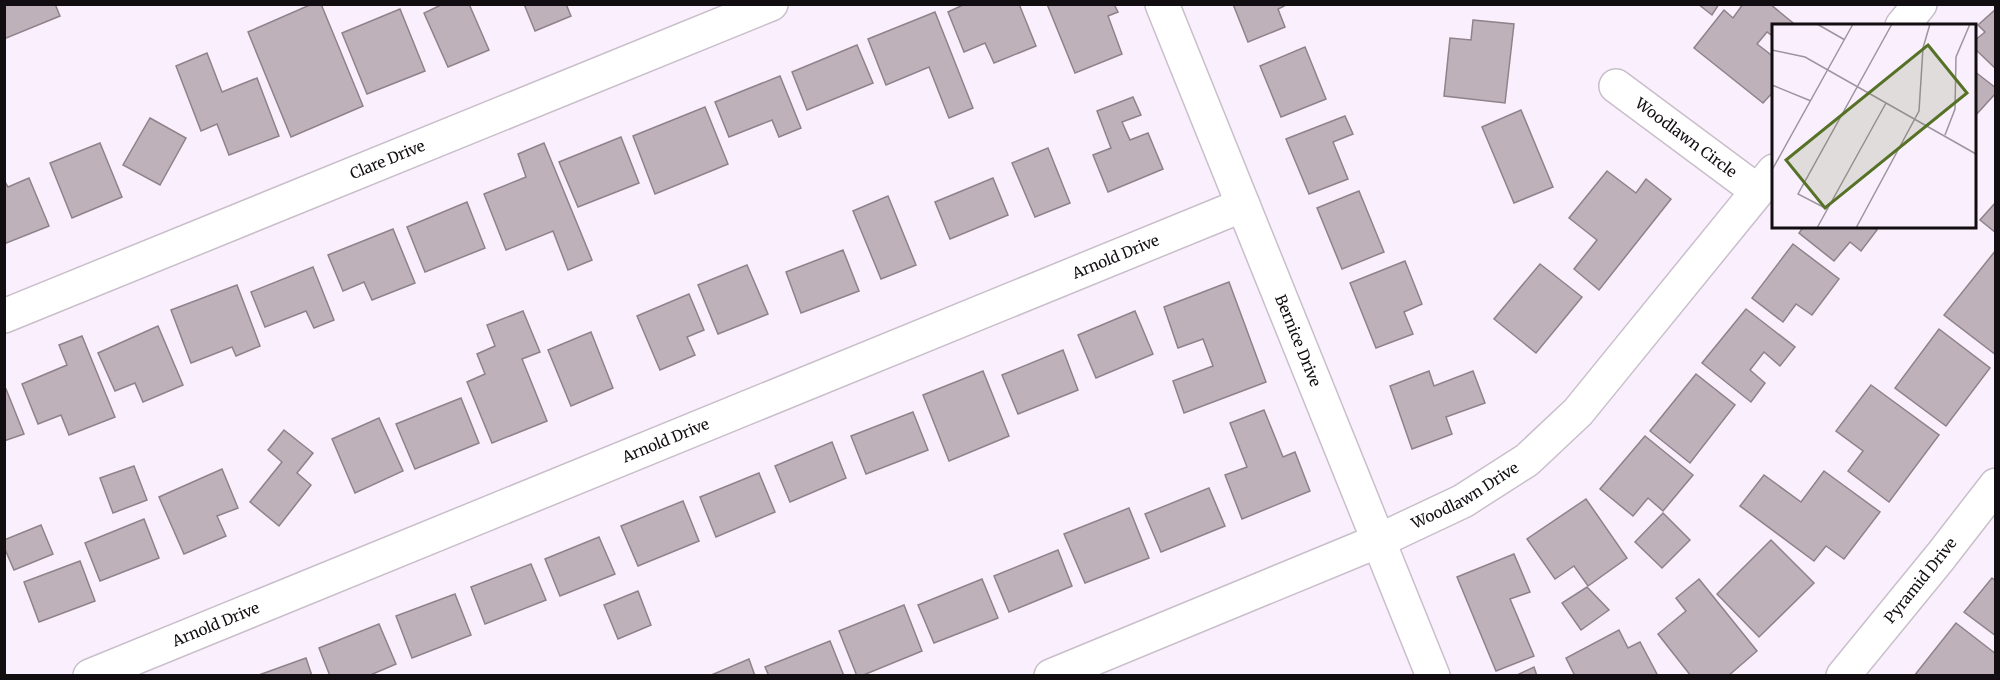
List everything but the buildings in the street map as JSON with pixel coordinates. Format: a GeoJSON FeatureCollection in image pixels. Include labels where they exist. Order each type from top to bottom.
{"type":"FeatureCollection","features":[{"type":"Feature","properties":{"kind":"street","name":"Clare Drive"},"geometry":{"type":"LineString","coordinates":[[4,316],[771,4]]}},
{"type":"Feature","properties":{"kind":"street","name":"Bernice Drive"},"geometry":{"type":"LineString","coordinates":[[1162,4],[1433,675]]}},
{"type":"Feature","properties":{"kind":"street"},"geometry":{"type":"LineString","coordinates":[[1904,24],[1920,4]]}},
{"type":"Feature","properties":{"kind":"street","name":"Woodlawn Circle"},"geometry":{"type":"LineString","coordinates":[[1616,86],[1765,181]]}},
{"type":"Feature","properties":{"kind":"street","name":"Woodlawn Drive"},"geometry":{"type":"LineString","coordinates":[[1051,675],[1378,541],[1463,501],[1527,460],[1578,412],[1765,181]]}},
{"type":"Feature","properties":{"kind":"street","name":"Arnold Drive"},"geometry":{"type":"LineString","coordinates":[[90,675],[1243,205]]}},
{"type":"Feature","properties":{"kind":"street","name":"Pyramid Drive"},"geometry":{"type":"LineString","coordinates":[[1843,675],[1941,556],[1995,485]]}}]}
